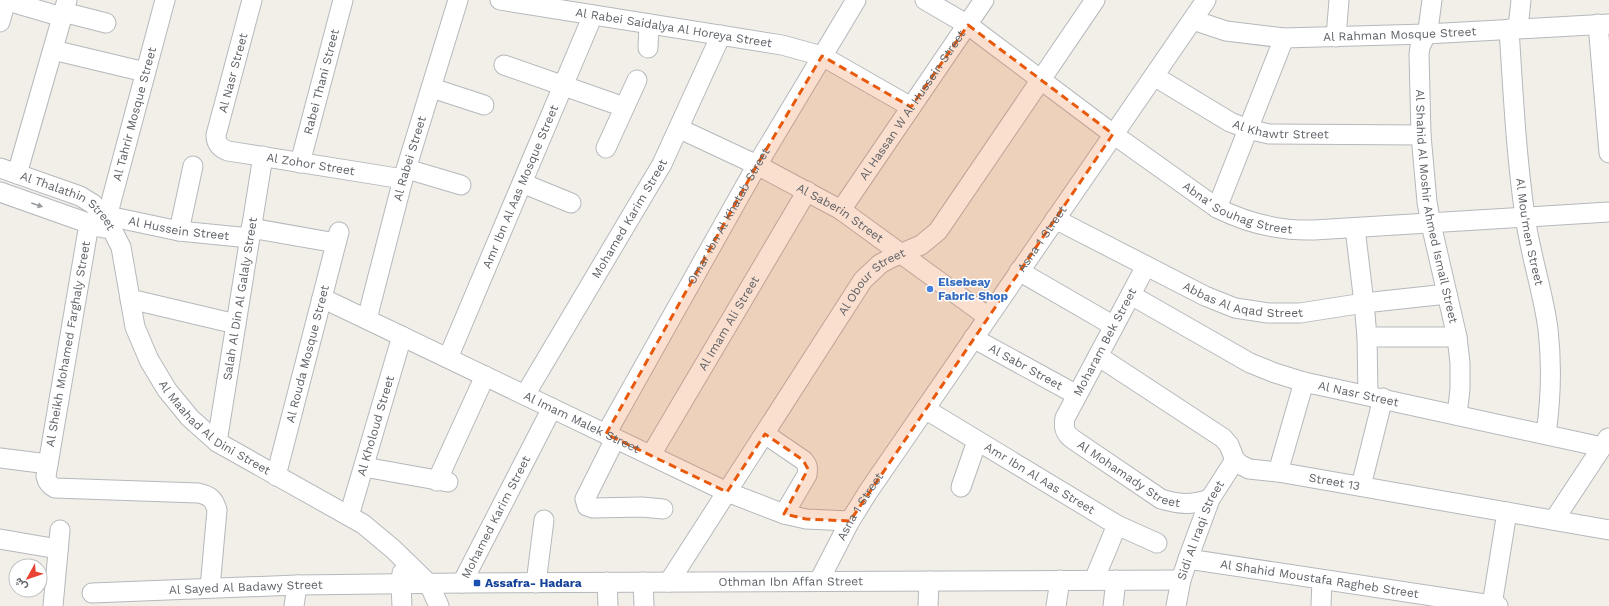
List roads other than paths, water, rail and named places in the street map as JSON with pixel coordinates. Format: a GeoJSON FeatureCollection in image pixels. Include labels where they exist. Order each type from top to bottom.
{"type":"FeatureCollection","features":[{"type":"Feature","properties":{"kind":"street"},"geometry":{"type":"LineString","coordinates":[[0,22],[5,0],[64,10],[106,23]]}},
{"type":"Feature","properties":{"kind":"street","name":"Al Tahrir Mosque Street"},"geometry":{"type":"LineString","coordinates":[[104,223],[164,0]]}},
{"type":"Feature","properties":{"kind":"street","name":"Al Nasr Street"},"geometry":{"type":"LineString","coordinates":[[219,146],[216,140],[216,135],[252,0]]}},
{"type":"Feature","properties":{"kind":"street","name":"Rabei Thani Street"},"geometry":{"type":"LineString","coordinates":[[300,163],[343,0]]}},
{"type":"Feature","properties":{"kind":"street","name":"Al Rabei Street"},"geometry":{"type":"LineString","coordinates":[[367,319],[405,174],[458,0]]}},
{"type":"Feature","properties":{"kind":"street","name":"Al Rabei Saidalya Al Horeya Street"},"geometry":{"type":"LineString","coordinates":[[500,0],[782,45],[822,56],[911,107]]}},
{"type":"Feature","properties":{"kind":"street","name":"Omar Ibn Al Khatab Street"},"geometry":{"type":"LineString","coordinates":[[663,509],[642,507],[593,508],[587,506],[585,499],[611,436],[757,165],[856,0]]}},
{"type":"Feature","properties":{"kind":"street","name":"Abna' Souhag Street"},"geometry":{"type":"LineString","coordinates":[[925,0],[968,25],[1113,134],[1217,208],[1235,217],[1274,228],[1294,230],[1431,224],[1609,212]]}},
{"type":"Feature","properties":{"kind":"street","name":"Al Hassan W Al Hussein Street"},"geometry":{"type":"LineString","coordinates":[[841,210],[984,0]]}},
{"type":"Feature","properties":{"kind":"street","name":"Al Obour Street"},"geometry":{"type":"LineString","coordinates":[[669,582],[766,434],[863,280],[880,264],[901,253],[922,245],[938,231],[1095,0]]}},
{"type":"Feature","properties":{"kind":"street","name":"Asna 1 Street"},"geometry":{"type":"LineString","coordinates":[[819,581],[850,521],[1019,271],[1206,0]]}},
{"type":"Feature","properties":{"kind":"street"},"geometry":{"type":"LineString","coordinates":[[1336,37],[1339,0]]}},
{"type":"Feature","properties":{"kind":"street","name":"Al Shahid Al Moshir Ahmed Ismail Street"},"geometry":{"type":"LineString","coordinates":[[1432,0],[1429,25],[1419,54],[1421,135],[1424,180],[1431,224],[1458,337],[1460,382],[1457,415]]}},
{"type":"Feature","properties":{"kind":"street","name":"Al Mou'men Street"},"geometry":{"type":"LineString","coordinates":[[1521,0],[1513,28],[1517,156],[1525,218],[1548,327],[1551,363],[1550,399],[1546,434]]}},
{"type":"Feature","properties":{"kind":"street"},"geometry":{"type":"LineString","coordinates":[[8,171],[53,50],[64,10]]}},
{"type":"Feature","properties":{"kind":"street","name":"Amr Ibn Al Aas Mosque Street"},"geometry":{"type":"LineString","coordinates":[[448,358],[593,15]]}},
{"type":"Feature","properties":{"kind":"street","name":"Al Rahman Mosque Street"},"geometry":{"type":"LineString","coordinates":[[1193,20],[1226,31],[1284,38],[1426,34],[1603,24]]}},
{"type":"Feature","properties":{"kind":"street"},"geometry":{"type":"LineString","coordinates":[[648,48],[649,24]]}},
{"type":"Feature","properties":{"kind":"street"},"geometry":{"type":"LineString","coordinates":[[1603,24],[1609,153]]}},
{"type":"Feature","properties":{"kind":"street","name":"Mohamed Karim Street"},"geometry":{"type":"LineString","coordinates":[[525,395],[643,198],[680,129],[721,35]]}},
{"type":"Feature","properties":{"kind":"street"},"geometry":{"type":"LineString","coordinates":[[1217,208],[1284,38]]}},
{"type":"Feature","properties":{"kind":"street"},"geometry":{"type":"LineString","coordinates":[[53,50],[145,72]]}},
{"type":"Feature","properties":{"kind":"street"},"geometry":{"type":"LineString","coordinates":[[504,65],[624,107]]}},
{"type":"Feature","properties":{"kind":"street","name":"Al Khawtr Street"},"geometry":{"type":"LineString","coordinates":[[1154,76],[1230,122],[1248,129],[1269,134],[1421,135]]}},
{"type":"Feature","properties":{"kind":"street"},"geometry":{"type":"LineString","coordinates":[[606,148],[637,80]]}},
{"type":"Feature","properties":{"kind":"street"},"geometry":{"type":"LineString","coordinates":[[432,88],[484,105]]}},
{"type":"Feature","properties":{"kind":"street","name":"Al Saberin Street"},"geometry":{"type":"LineString","coordinates":[[680,129],[757,165],[841,210],[988,317]]}},
{"type":"Feature","properties":{"kind":"street","name":"Al Zohor Street"},"geometry":{"type":"LineString","coordinates":[[219,146],[228,151],[300,163],[405,174],[461,185]]}},
{"type":"Feature","properties":{"kind":"street","name":"Salah Al Din Al Galaly Street"},"geometry":{"type":"LineString","coordinates":[[217,442],[263,156]]}},
{"type":"Feature","properties":{"kind":"street"},"geometry":{"type":"LineString","coordinates":[[179,231],[193,166]]}},
{"type":"Feature","properties":{"kind":"street","name":"Al Thalathin Street"},"geometry":{"type":"LineString","coordinates":[[8,171],[87,199],[93,204],[104,223]]}},
{"type":"Feature","properties":{"kind":"street"},"geometry":{"type":"LineString","coordinates":[[522,183],[571,203]]}},
{"type":"Feature","properties":{"kind":"street","name":"Al Imam Ali Street"},"geometry":{"type":"LineString","coordinates":[[651,456],[807,191]]}},
{"type":"Feature","properties":{"kind":"street","name":"Al Thalathin Street"},"geometry":{"type":"LineString","coordinates":[[2,199],[104,223]]}},
{"type":"Feature","properties":{"kind":"street","name":"Abbas Al Aqad Street"},"geometry":{"type":"LineString","coordinates":[[1055,219],[1205,296],[1235,308],[1268,313],[1300,313],[1364,303],[1447,294]]}},
{"type":"Feature","properties":{"kind":"street","name":"Al Hussein Street"},"geometry":{"type":"LineString","coordinates":[[104,223],[179,231],[337,238]]}},
{"type":"Feature","properties":{"kind":"street","name":"Al Maahad Al Dini Street"},"geometry":{"type":"LineString","coordinates":[[104,223],[121,247],[130,299],[138,333],[149,360],[167,390],[190,418],[217,442],[349,516],[378,536],[430,584],[439,606]]}},
{"type":"Feature","properties":{"kind":"street","name":"Al Sheikh Mohamed Farghaly Street"},"geometry":{"type":"LineString","coordinates":[[104,223],[48,464],[46,476],[47,481],[50,486],[55,488],[198,493],[207,495],[214,501],[217,510],[210,588]]}},
{"type":"Feature","properties":{"kind":"street"},"geometry":{"type":"LineString","coordinates":[[1355,228],[1375,397],[1361,486]]}},
{"type":"Feature","properties":{"kind":"street","name":"Al Rouda Mosque Street"},"geometry":{"type":"LineString","coordinates":[[276,476],[337,238]]}},
{"type":"Feature","properties":{"kind":"street","name":"Moharam Bek Street"},"geometry":{"type":"LineString","coordinates":[[1065,418],[1146,266]]}},
{"type":"Feature","properties":{"kind":"street"},"geometry":{"type":"LineString","coordinates":[[1019,271],[1114,326]]}},
{"type":"Feature","properties":{"kind":"street","name":"Al Nasr Street"},"geometry":{"type":"LineString","coordinates":[[1131,294],[1250,363],[1304,382],[1546,434],[1606,441]]}},
{"type":"Feature","properties":{"kind":"street","name":"Al Imam Malek Street"},"geometry":{"type":"LineString","coordinates":[[322,298],[727,492],[784,514],[806,519],[850,521]]}},
{"type":"Feature","properties":{"kind":"street"},"geometry":{"type":"LineString","coordinates":[[130,299],[236,324]]}},
{"type":"Feature","properties":{"kind":"street","name":"Al Kholoud Street"},"geometry":{"type":"LineString","coordinates":[[349,516],[402,336]]}},
{"type":"Feature","properties":{"kind":"street"},"geometry":{"type":"LineString","coordinates":[[1367,337],[1458,337]]}},
{"type":"Feature","properties":{"kind":"street","name":"Al Sabr Street"},"geometry":{"type":"LineString","coordinates":[[974,338],[1077,395]]}},
{"type":"Feature","properties":{"kind":"street"},"geometry":{"type":"LineString","coordinates":[[1098,356],[1223,438],[1229,445],[1235,460]]}},
{"type":"Feature","properties":{"kind":"street"},"geometry":{"type":"LineString","coordinates":[[364,467],[443,482],[485,376]]}},
{"type":"Feature","properties":{"kind":"street"},"geometry":{"type":"LineString","coordinates":[[1278,472],[1304,382]]}},
{"type":"Feature","properties":{"kind":"street","name":"Mohamed Karim Street"},"geometry":{"type":"LineString","coordinates":[[462,583],[552,408]]}},
{"type":"Feature","properties":{"kind":"street","name":"Amr Ibn Al Aas Street"},"geometry":{"type":"LineString","coordinates":[[925,409],[1117,525],[1157,542]]}},
{"type":"Feature","properties":{"kind":"street","name":"Al Mohamady Street"},"geometry":{"type":"LineString","coordinates":[[1065,418],[1065,431],[1068,436],[1161,499],[1177,504],[1194,504],[1210,500]]}},
{"type":"Feature","properties":{"kind":"street"},"geometry":{"type":"LineString","coordinates":[[766,434],[807,464],[807,475],[784,514]]}},
{"type":"Feature","properties":{"kind":"street"},"geometry":{"type":"LineString","coordinates":[[961,487],[977,441]]}},
{"type":"Feature","properties":{"kind":"street"},"geometry":{"type":"LineString","coordinates":[[1554,520],[1606,441]]}},
{"type":"Feature","properties":{"kind":"street","name":"Street 13"},"geometry":{"type":"LineString","coordinates":[[1235,460],[1249,469],[1278,472],[1608,529]]}},
{"type":"Feature","properties":{"kind":"street","name":"Sidi Al Iraqi Street"},"geometry":{"type":"LineString","coordinates":[[1176,606],[1181,580],[1210,500],[1235,460]]}},
{"type":"Feature","properties":{"kind":"street"},"geometry":{"type":"LineString","coordinates":[[1,462],[48,464]]}},
{"type":"Feature","properties":{"kind":"street"},"geometry":{"type":"LineString","coordinates":[[1495,606],[1507,512]]}},
{"type":"Feature","properties":{"kind":"street"},"geometry":{"type":"LineString","coordinates":[[536,583],[544,520]]}},
{"type":"Feature","properties":{"kind":"street"},"geometry":{"type":"LineString","coordinates":[[1094,580],[1117,525]]}},
{"type":"Feature","properties":{"kind":"street"},"geometry":{"type":"LineString","coordinates":[[52,606],[60,530]]}},
{"type":"Feature","properties":{"kind":"street"},"geometry":{"type":"LineString","coordinates":[[0,539],[58,549]]}},
{"type":"Feature","properties":{"kind":"street","name":"Al Shahid Moustafa Ragheb Street"},"geometry":{"type":"LineString","coordinates":[[1188,559],[1495,606]]}},
{"type":"Feature","properties":{"kind":"street"},"geometry":{"type":"LineString","coordinates":[[402,606],[401,585],[404,560]]}},
{"type":"Feature","properties":{"kind":"street"},"geometry":{"type":"LineString","coordinates":[[1056,606],[1060,580]]}},
{"type":"Feature","properties":{"kind":"street"},"geometry":{"type":"LineString","coordinates":[[1113,606],[1116,580]]}},
{"type":"Feature","properties":{"kind":"street","name":"Othman Ibn Affan Street"},"geometry":{"type":"LineString","coordinates":[[401,585],[607,582],[1181,580]]}},
{"type":"Feature","properties":{"kind":"street"},"geometry":{"type":"LineString","coordinates":[[1321,606],[1322,580]]}},
{"type":"Feature","properties":{"kind":"street"},"geometry":{"type":"LineString","coordinates":[[928,606],[929,581]]}},
{"type":"Feature","properties":{"kind":"street"},"geometry":{"type":"LineString","coordinates":[[607,582],[608,606]]}},
{"type":"Feature","properties":{"kind":"street"},"geometry":{"type":"LineString","coordinates":[[643,582],[644,606]]}},
{"type":"Feature","properties":{"kind":"street"},"geometry":{"type":"LineString","coordinates":[[294,606],[298,585]]}},
{"type":"Feature","properties":{"kind":"street","name":"Al Sayed Al Badawy Street"},"geometry":{"type":"LineString","coordinates":[[92,593],[298,585],[401,585]]}},
{"type":"Feature","properties":{"kind":"place","name":"Elsebeay Fabric Shop"},"geometry":{"type":"Point","coordinates":[930,289]}},
{"type":"Feature","properties":{"kind":"place","name":"Assafra- Hadara"},"geometry":{"type":"Point","coordinates":[477,583]}}]}
